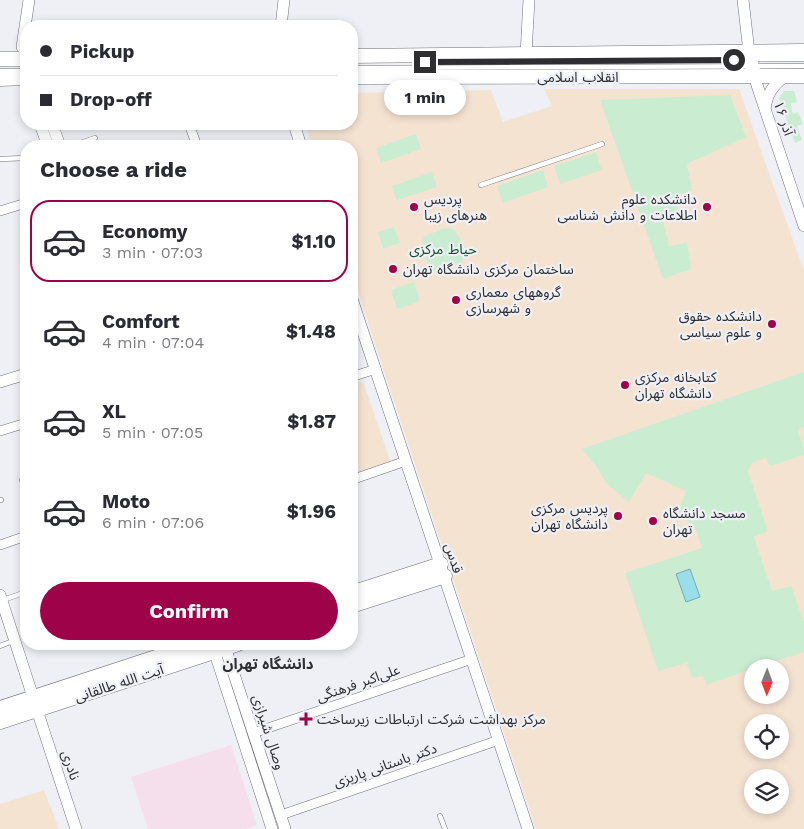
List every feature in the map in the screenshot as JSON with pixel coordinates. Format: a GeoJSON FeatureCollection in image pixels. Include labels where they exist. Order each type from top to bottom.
{"type":"FeatureCollection","features":[{"type":"Feature","properties":{"kind":"main road","name":"انقلاب اسلامی"},"geometry":{"type":"LineString","coordinates":[[358,56],[527,65],[751,64],[804,51]]}},
{"type":"Feature","properties":{"kind":"main road"},"geometry":{"type":"LineString","coordinates":[[0,59],[20,59]]}},
{"type":"Feature","properties":{"kind":"main road","name":"انقلاب اسلامی"},"geometry":{"type":"LineString","coordinates":[[358,77],[527,65],[751,64],[785,76],[804,76]]}},
{"type":"Feature","properties":{"kind":"main road"},"geometry":{"type":"LineString","coordinates":[[0,79],[20,77]]}},
{"type":"Feature","properties":{"kind":"main road"},"geometry":{"type":"LineString","coordinates":[[358,591],[443,570]]}},
{"type":"Feature","properties":{"kind":"main road"},"geometry":{"type":"LineString","coordinates":[[358,603],[443,570]]}},
{"type":"Feature","properties":{"kind":"main road","name":"آیت الله طالقانی"},"geometry":{"type":"LineString","coordinates":[[0,722],[35,704],[180,650]]}},
{"type":"Feature","properties":{"kind":"main road","name":"آیت الله طالقانی"},"geometry":{"type":"LineString","coordinates":[[0,708],[35,704],[210,650]]}},
{"type":"Feature","properties":{"kind":"street"},"geometry":{"type":"LineString","coordinates":[[25,20],[28,0]]}},
{"type":"Feature","properties":{"kind":"street"},"geometry":{"type":"LineString","coordinates":[[282,20],[284,0]]}},
{"type":"Feature","properties":{"kind":"street"},"geometry":{"type":"LineString","coordinates":[[527,65],[530,0]]}},
{"type":"Feature","properties":{"kind":"street","name":"۱۶ آذر"},"geometry":{"type":"LineString","coordinates":[[743,0],[751,64],[804,226]]}},
{"type":"Feature","properties":{"kind":"street"},"geometry":{"type":"LineString","coordinates":[[765,109],[766,98],[774,85],[785,76]]}},
{"type":"Feature","properties":{"kind":"street"},"geometry":{"type":"LineString","coordinates":[[0,211],[20,205]]}},
{"type":"Feature","properties":{"kind":"street","name":"قدس"},"geometry":{"type":"LineString","coordinates":[[358,316],[528,829]]}},
{"type":"Feature","properties":{"kind":"street"},"geometry":{"type":"LineString","coordinates":[[358,375],[376,369]]}},
{"type":"Feature","properties":{"kind":"street"},"geometry":{"type":"LineString","coordinates":[[0,382],[20,376]]}},
{"type":"Feature","properties":{"kind":"street"},"geometry":{"type":"LineString","coordinates":[[0,431],[20,425]]}},
{"type":"Feature","properties":{"kind":"street"},"geometry":{"type":"LineString","coordinates":[[358,478],[406,461]]}},
{"type":"Feature","properties":{"kind":"street"},"geometry":{"type":"LineString","coordinates":[[0,545],[20,538]]}},
{"type":"Feature","properties":{"kind":"street","name":"نادری"},"geometry":{"type":"LineString","coordinates":[[1,598],[76,829]]}},
{"type":"Feature","properties":{"kind":"street","name":"وصال شیرازی"},"geometry":{"type":"LineString","coordinates":[[224,650],[285,829]]}},
{"type":"Feature","properties":{"kind":"street","name":"وصال شیرازی"},"geometry":{"type":"LineString","coordinates":[[224,650],[242,736],[271,824]]}},
{"type":"Feature","properties":{"kind":"street","name":"علی‌اکبر فرهنگی"},"geometry":{"type":"LineString","coordinates":[[253,732],[472,659]]}},
{"type":"Feature","properties":{"kind":"street"},"geometry":{"type":"LineString","coordinates":[[242,736],[253,732]]}},
{"type":"Feature","properties":{"kind":"street","name":"دکتر باستانی پاریزی"},"geometry":{"type":"LineString","coordinates":[[281,815],[499,740]]}},
{"type":"Feature","properties":{"kind":"street"},"geometry":{"type":"LineString","coordinates":[[271,824],[281,815]]}},
{"type":"Feature","properties":{"kind":"lane"},"geometry":{"type":"LineString","coordinates":[[751,64],[804,59]]}},
{"type":"Feature","properties":{"kind":"lane"},"geometry":{"type":"LineString","coordinates":[[358,63],[410,62]]}},
{"type":"Feature","properties":{"kind":"lane"},"geometry":{"type":"LineString","coordinates":[[429,62],[527,65]]}},
{"type":"Feature","properties":{"kind":"lane"},"geometry":{"type":"LineString","coordinates":[[751,64],[804,66]]}},
{"type":"Feature","properties":{"kind":"lane"},"geometry":{"type":"LineString","coordinates":[[358,68],[527,65]]}},
{"type":"Feature","properties":{"kind":"lane"},"geometry":{"type":"LineString","coordinates":[[0,71],[20,76]]}},
{"type":"Feature","properties":{"kind":"lane"},"geometry":{"type":"LineString","coordinates":[[89,140],[95,138]]}},
{"type":"Feature","properties":{"kind":"lane"},"geometry":{"type":"LineString","coordinates":[[481,185],[602,144]]}},
{"type":"Feature","properties":{"kind":"lane"},"geometry":{"type":"LineString","coordinates":[[0,159],[20,158]]}},
{"type":"Feature","properties":{"kind":"lane"},"geometry":{"type":"LineString","coordinates":[[1,598],[20,593]]}},
{"type":"Feature","properties":{"kind":"lane"},"geometry":{"type":"LineString","coordinates":[[0,646],[15,641]]}},
{"type":"Feature","properties":{"kind":"lane"},"geometry":{"type":"LineString","coordinates":[[440,816],[445,829]]}},
{"type":"Feature","properties":{"kind":"shaded area","name":"پردیس مرکزی دانشگاه‌ تهران"},"geometry":{"type":"Polygon","coordinates":[[[544,89],[739,89],[804,271],[804,829],[536,829],[358,291],[358,140],[311,140],[307,130],[358,130],[358,93],[491,90],[503,122],[552,106],[544,89]]]}},
{"type":"Feature","properties":{"kind":"shaded area"},"geometry":{"type":"Polygon","coordinates":[[[358,380],[364,384],[391,463],[358,474],[358,380]]]}},
{"type":"Feature","properties":{"kind":"shaded area"},"geometry":{"type":"Polygon","coordinates":[[[231,745],[257,825],[246,829],[148,829],[131,777],[231,745]]]}},
{"type":"Feature","properties":{"kind":"shaded area"},"geometry":{"type":"Polygon","coordinates":[[[44,790],[59,829],[0,829],[0,804],[44,790]]]}},
{"type":"Feature","properties":{"kind":"green space"},"geometry":{"type":"Polygon","coordinates":[[[784,91],[794,91],[797,102],[791,103],[793,114],[798,112],[803,124],[797,126],[802,140],[795,143],[779,98],[784,91]]]}},
{"type":"Feature","properties":{"kind":"green space"},"geometry":{"type":"Polygon","coordinates":[[[730,95],[746,137],[687,164],[692,190],[675,197],[679,213],[663,221],[669,246],[687,243],[691,269],[663,279],[600,100],[730,95]]]}},
{"type":"Feature","properties":{"kind":"green space"},"geometry":{"type":"Polygon","coordinates":[[[416,134],[421,149],[381,163],[376,148],[416,134]]]}},
{"type":"Feature","properties":{"kind":"green space"},"geometry":{"type":"Polygon","coordinates":[[[596,152],[602,170],[560,184],[554,166],[596,152]]]}},
{"type":"Feature","properties":{"kind":"green space"},"geometry":{"type":"Polygon","coordinates":[[[543,170],[548,187],[503,203],[497,186],[543,170]]]}},
{"type":"Feature","properties":{"kind":"green space"},"geometry":{"type":"Polygon","coordinates":[[[432,172],[437,187],[397,200],[392,186],[432,172]]]}},
{"type":"Feature","properties":{"kind":"green space"},"geometry":{"type":"Polygon","coordinates":[[[394,227],[400,243],[383,248],[378,232],[394,227]]]}},
{"type":"Feature","properties":{"kind":"green space","name":"حیاط مرکزی"},"geometry":{"type":"Polygon","coordinates":[[[443,228],[453,229],[458,235],[463,249],[463,261],[448,268],[432,270],[424,254],[424,237],[443,228]]]}},
{"type":"Feature","properties":{"kind":"green space"},"geometry":{"type":"Polygon","coordinates":[[[414,282],[420,301],[397,309],[391,290],[414,282]]]}},
{"type":"Feature","properties":{"kind":"green space"},"geometry":{"type":"Polygon","coordinates":[[[804,372],[804,427],[798,430],[804,455],[770,466],[766,458],[752,463],[748,471],[768,531],[754,537],[772,591],[791,586],[804,622],[804,652],[782,659],[744,659],[744,672],[706,685],[703,676],[692,678],[687,663],[658,671],[625,573],[702,548],[694,525],[677,515],[686,491],[646,473],[629,502],[607,484],[582,449],[804,372]]]}},
{"type":"Feature","properties":{"kind":"water"},"geometry":{"type":"Polygon","coordinates":[[[690,569],[700,597],[686,602],[676,574],[690,569]]]}},
{"type":"Feature","properties":{"kind":"place","name":"پردیس هنرهای زیبا"},"geometry":{"type":"Point","coordinates":[414,207]}},
{"type":"Feature","properties":{"kind":"place","name":"دانشکده علوم اطلاعات و دانش شناسی"},"geometry":{"type":"Point","coordinates":[707,207]}},
{"type":"Feature","properties":{"kind":"place","name":"ساختمان مرکزی دانشگاه تهران"},"geometry":{"type":"Point","coordinates":[393,269]}},
{"type":"Feature","properties":{"kind":"place","name":"گروههای معماری و شهرسازی"},"geometry":{"type":"Point","coordinates":[456,300]}},
{"type":"Feature","properties":{"kind":"place","name":"دانشکده حقوق و علوم سیاسی"},"geometry":{"type":"Point","coordinates":[772,324]}},
{"type":"Feature","properties":{"kind":"place","name":"کتابخانه مرکزی دانشگاه تهران"},"geometry":{"type":"Point","coordinates":[625,385]}},
{"type":"Feature","properties":{"kind":"place","name":"پردیس مرکزی دانشگاه‌ تهران"},"geometry":{"type":"Point","coordinates":[618,516]}},
{"type":"Feature","properties":{"kind":"place","name":"مسجد دانشگاه تهران"},"geometry":{"type":"Point","coordinates":[653,521]}},
{"type":"Feature","properties":{"kind":"place","name":"مرکز بهداشت شرکت ارتباطات زیرساخت"},"geometry":{"type":"Point","coordinates":[306,719]}},
{"type":"Feature","properties":{"kind":"district","name":"دانشگاه تهران"},"geometry":{"type":"Point","coordinates":[268,664]}},
{"type":"Feature","properties":{"kind":"route"},"geometry":{"type":"LineString","coordinates":[[425,62],[734,60]]}}]}
